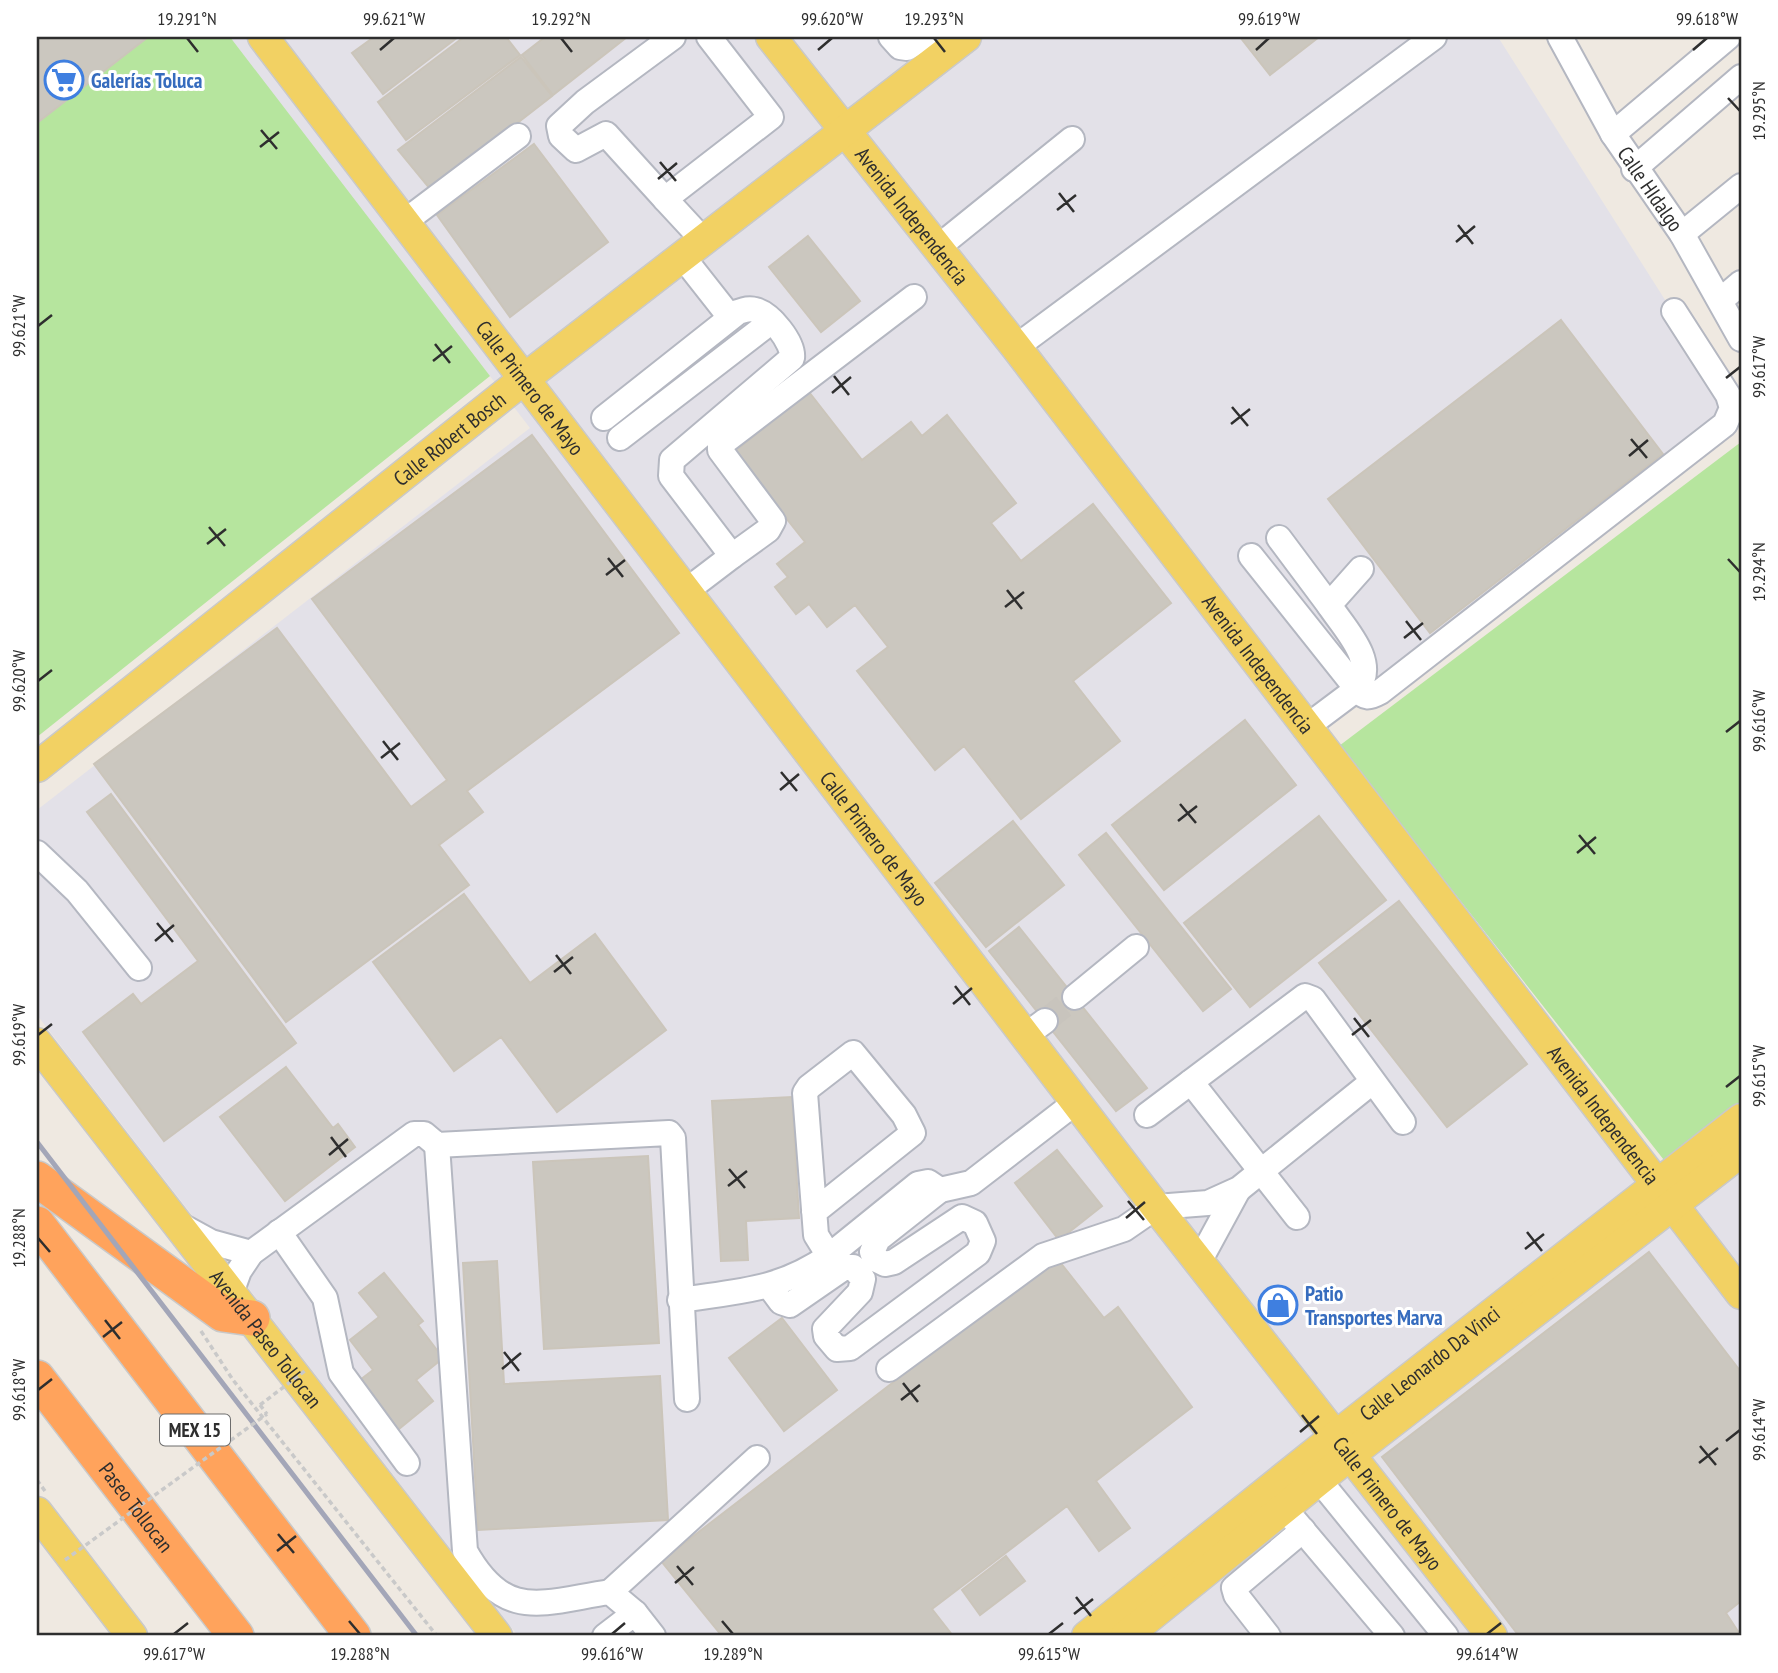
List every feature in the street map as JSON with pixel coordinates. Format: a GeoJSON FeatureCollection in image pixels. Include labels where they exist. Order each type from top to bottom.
{"type":"FeatureCollection","features":[{"type":"Feature","properties":{"kind":"highway"},"geometry":{"type":"LineString","coordinates":[[37,1179],[223,1314],[242,1306]]}},
{"type":"Feature","properties":{"kind":"highway","name":"MEX 15"},"geometry":{"type":"LineString","coordinates":[[37,1224],[353,1636]]}},
{"type":"Feature","properties":{"kind":"highway","name":"Paseo Tollocan"},"geometry":{"type":"LineString","coordinates":[[37,1378],[236,1636]]}},
{"type":"Feature","properties":{"kind":"main road","name":"Calle Primero de Mayo"},"geometry":{"type":"LineString","coordinates":[[263,37],[686,591],[1035,1028],[1076,1102],[1492,1636]]}},
{"type":"Feature","properties":{"kind":"main road","name":"Avenida Independencia"},"geometry":{"type":"LineString","coordinates":[[771,37],[1016,347],[1305,728],[1665,1194],[1738,1282]]}},
{"type":"Feature","properties":{"kind":"main road","name":"Calle Robert Bosch"},"geometry":{"type":"LineString","coordinates":[[37,767],[524,379],[966,37]]}},
{"type":"Feature","properties":{"kind":"main road","name":"Avenida Paseo Tollocan"},"geometry":{"type":"LineString","coordinates":[[37,1043],[497,1636]]}},
{"type":"Feature","properties":{"kind":"main road","name":"Calle Leonardo Da Vinci"},"geometry":{"type":"LineString","coordinates":[[1087,1636],[1344,1445],[1665,1194],[1741,1119]]}},
{"type":"Feature","properties":{"kind":"main road","name":"Calle Leonardo Da Vinci"},"geometry":{"type":"LineString","coordinates":[[1665,1194],[1741,1152]]}},
{"type":"Feature","properties":{"kind":"main road","name":"Calle Leonardo Da Vinci"},"geometry":{"type":"LineString","coordinates":[[1126,1636],[1294,1519],[1344,1445]]}},
{"type":"Feature","properties":{"kind":"main road"},"geometry":{"type":"LineString","coordinates":[[37,1514],[132,1636]]}},
{"type":"Feature","properties":{"kind":"street"},"geometry":{"type":"LineString","coordinates":[[673,37],[583,104],[559,126],[561,136],[576,150],[606,134],[665,199],[730,317]]}},
{"type":"Feature","properties":{"kind":"street"},"geometry":{"type":"LineString","coordinates":[[665,199],[771,117],[709,37]]}},
{"type":"Feature","properties":{"kind":"street"},"geometry":{"type":"LineString","coordinates":[[891,37],[900,47],[907,48],[925,37]]}},
{"type":"Feature","properties":{"kind":"street"},"geometry":{"type":"LineString","coordinates":[[1016,347],[1434,37]]}},
{"type":"Feature","properties":{"kind":"street","name":"Calle HIdalgo"},"geometry":{"type":"LineString","coordinates":[[1560,37],[1613,134],[1634,169],[1682,234],[1741,339]]}},
{"type":"Feature","properties":{"kind":"street"},"geometry":{"type":"LineString","coordinates":[[1613,134],[1728,37]]}},
{"type":"Feature","properties":{"kind":"street"},"geometry":{"type":"LineString","coordinates":[[1634,169],[1741,78]]}},
{"type":"Feature","properties":{"kind":"street"},"geometry":{"type":"LineString","coordinates":[[404,222],[518,136]]}},
{"type":"Feature","properties":{"kind":"street"},"geometry":{"type":"LineString","coordinates":[[937,248],[1072,139]]}},
{"type":"Feature","properties":{"kind":"street"},"geometry":{"type":"LineString","coordinates":[[1682,234],[1741,186]]}},
{"type":"Feature","properties":{"kind":"street"},"geometry":{"type":"LineString","coordinates":[[1721,300],[1741,283]]}},
{"type":"Feature","properties":{"kind":"street"},"geometry":{"type":"LineString","coordinates":[[686,591],[768,530],[773,521],[720,450],[720,445],[914,297]]}},
{"type":"Feature","properties":{"kind":"street"},"geometry":{"type":"LineString","coordinates":[[604,418],[730,317],[748,309],[756,310],[772,321],[792,348],[792,358],[677,455],[670,470],[672,479],[732,556]]}},
{"type":"Feature","properties":{"kind":"street"},"geometry":{"type":"LineString","coordinates":[[1251,556],[1363,696],[1369,698],[1380,692],[1725,424],[1732,408],[1728,394],[1674,311]]}},
{"type":"Feature","properties":{"kind":"street"},"geometry":{"type":"LineString","coordinates":[[620,438],[772,321]]}},
{"type":"Feature","properties":{"kind":"street"},"geometry":{"type":"LineString","coordinates":[[1279,538],[1364,659],[1366,674],[1357,689],[1305,728]]}},
{"type":"Feature","properties":{"kind":"street"},"geometry":{"type":"LineString","coordinates":[[1290,606],[1322,596],[1361,569]]}},
{"type":"Feature","properties":{"kind":"street"},"geometry":{"type":"LineString","coordinates":[[37,853],[77,891],[139,968]]}},
{"type":"Feature","properties":{"kind":"street"},"geometry":{"type":"LineString","coordinates":[[1075,997],[1136,947]]}},
{"type":"Feature","properties":{"kind":"street"},"geometry":{"type":"LineString","coordinates":[[1147,1115],[1305,996],[1313,999],[1403,1122]]}},
{"type":"Feature","properties":{"kind":"street"},"geometry":{"type":"LineString","coordinates":[[814,1212],[913,1133],[913,1128],[898,1107],[853,1053],[805,1093],[814,1212],[817,1240],[829,1256]]}},
{"type":"Feature","properties":{"kind":"street"},"geometry":{"type":"LineString","coordinates":[[1191,1082],[1297,1217]]}},
{"type":"Feature","properties":{"kind":"street"},"geometry":{"type":"LineString","coordinates":[[889,1369],[1043,1256],[1124,1230],[1156,1207],[1209,1203],[1239,1189],[1372,1082]]}},
{"type":"Feature","properties":{"kind":"street"},"geometry":{"type":"LineString","coordinates":[[770,1287],[781,1302],[790,1305],[845,1267],[853,1267],[862,1276],[863,1284],[850,1304],[827,1325],[825,1332],[837,1349],[850,1348],[862,1342],[978,1253],[982,1247],[981,1234],[975,1223],[962,1217],[894,1262],[885,1264],[875,1259],[872,1252],[878,1239],[940,1190],[971,1183],[1076,1102]]}},
{"type":"Feature","properties":{"kind":"street"},"geometry":{"type":"LineString","coordinates":[[242,1306],[239,1271],[251,1253],[408,1137],[424,1134],[437,1145],[670,1133],[673,1138],[687,1399]]}},
{"type":"Feature","properties":{"kind":"street"},"geometry":{"type":"LineString","coordinates":[[437,1145],[465,1551],[491,1586],[505,1598],[522,1604],[610,1592],[757,1458]]}},
{"type":"Feature","properties":{"kind":"street"},"geometry":{"type":"LineString","coordinates":[[680,1300],[770,1287],[800,1275],[829,1256],[918,1184],[928,1182],[940,1190]]}},
{"type":"Feature","properties":{"kind":"street"},"geometry":{"type":"LineString","coordinates":[[1200,1260],[1239,1189]]}},
{"type":"Feature","properties":{"kind":"street"},"geometry":{"type":"LineString","coordinates":[[178,1224],[211,1242],[251,1253]]}},
{"type":"Feature","properties":{"kind":"street"},"geometry":{"type":"LineString","coordinates":[[279,1232],[325,1298],[341,1373],[407,1464]]}},
{"type":"Feature","properties":{"kind":"street"},"geometry":{"type":"LineString","coordinates":[[1319,1480],[1446,1636]]}},
{"type":"Feature","properties":{"kind":"street"},"geometry":{"type":"LineString","coordinates":[[1268,1636],[1236,1595],[1234,1588],[1294,1519],[1392,1636]]}},
{"type":"Feature","properties":{"kind":"street"},"geometry":{"type":"LineString","coordinates":[[610,1592],[635,1613],[653,1636]]}},
{"type":"Feature","properties":{"kind":"street"},"geometry":{"type":"LineString","coordinates":[[605,1636],[635,1613]]}},
{"type":"Feature","properties":{"kind":"path"},"geometry":{"type":"LineString","coordinates":[[196,1324],[233,1380],[437,1636]]}},
{"type":"Feature","properties":{"kind":"path"},"geometry":{"type":"LineString","coordinates":[[65,1560],[267,1415],[260,1405],[306,1370]]}},
{"type":"Feature","properties":{"kind":"shaded area"},"geometry":{"type":"Polygon","coordinates":[[[228,37],[1498,37],[1735,410],[1312,734],[1688,1194],[1741,1154],[1741,1636],[518,1636],[37,1015],[37,810],[530,428],[228,37]]]}},
{"type":"Feature","properties":{"kind":"green space"},"geometry":{"type":"Polygon","coordinates":[[[148,37],[230,37],[490,376],[37,737],[37,123],[148,37]]]}},
{"type":"Feature","properties":{"kind":"green space"},"geometry":{"type":"Polygon","coordinates":[[[1741,442],[1741,1116],[1671,1169],[1339,746],[1741,442]]]}},
{"type":"Feature","properties":{"kind":"building","name":"Galerías Toluca"},"geometry":{"type":"Polygon","coordinates":[[[37,37],[148,37],[37,123],[37,37]]]}},
{"type":"Feature","properties":{"kind":"building"},"geometry":{"type":"Polygon","coordinates":[[[374,37],[458,37],[383,94],[352,53],[374,37]]]}},
{"type":"Feature","properties":{"kind":"building"},"geometry":{"type":"Polygon","coordinates":[[[464,37],[506,37],[520,55],[406,140],[378,102],[464,37]]]}},
{"type":"Feature","properties":{"kind":"building"},"geometry":{"type":"Polygon","coordinates":[[[545,37],[627,37],[553,95],[522,55],[545,37]]]}},
{"type":"Feature","properties":{"kind":"building"},"geometry":{"type":"Polygon","coordinates":[[[1240,37],[1319,37],[1270,75],[1240,37]]]}},
{"type":"Feature","properties":{"kind":"building"},"geometry":{"type":"Polygon","coordinates":[[[521,57],[552,96],[431,190],[398,150],[521,57]]]}},
{"type":"Feature","properties":{"kind":"building"},"geometry":{"type":"Polygon","coordinates":[[[534,144],[608,242],[510,317],[437,215],[534,144]]]}},
{"type":"Feature","properties":{"kind":"building"},"geometry":{"type":"Polygon","coordinates":[[[808,236],[860,301],[821,332],[769,267],[808,236]]]}},
{"type":"Feature","properties":{"kind":"building"},"geometry":{"type":"Polygon","coordinates":[[[1561,320],[1663,454],[1430,633],[1328,499],[1561,320]]]}},
{"type":"Feature","properties":{"kind":"building"},"geometry":{"type":"Polygon","coordinates":[[[809,392],[862,460],[911,422],[922,436],[947,415],[1016,503],[991,523],[1021,561],[1093,504],[1171,603],[1073,681],[1120,741],[1021,819],[964,746],[935,770],[857,671],[888,647],[855,605],[827,627],[809,604],[796,614],[775,587],[788,577],[777,564],[805,542],[734,452],[809,392]]]}},
{"type":"Feature","properties":{"kind":"building"},"geometry":{"type":"Polygon","coordinates":[[[532,435],[679,633],[467,791],[483,812],[439,845],[469,885],[286,1022],[94,764],[277,628],[411,807],[447,780],[312,599],[532,435]]]}},
{"type":"Feature","properties":{"kind":"building"},"geometry":{"type":"Polygon","coordinates":[[[1245,720],[1296,785],[1164,890],[1112,825],[1245,720]]]}},
{"type":"Feature","properties":{"kind":"building"},"geometry":{"type":"Polygon","coordinates":[[[111,794],[296,1043],[164,1141],[83,1032],[133,994],[141,1004],[198,961],[87,812],[111,794]]]}},
{"type":"Feature","properties":{"kind":"building"},"geometry":{"type":"Polygon","coordinates":[[[1319,816],[1386,900],[1250,1007],[1184,923],[1319,816]]]}},
{"type":"Feature","properties":{"kind":"building"},"geometry":{"type":"Polygon","coordinates":[[[1013,821],[1064,885],[986,947],[935,883],[1013,821]]]}},
{"type":"Feature","properties":{"kind":"building"},"geometry":{"type":"Polygon","coordinates":[[[1106,833],[1231,989],[1203,1011],[1079,855],[1106,833]]]}},
{"type":"Feature","properties":{"kind":"building"},"geometry":{"type":"Polygon","coordinates":[[[464,894],[530,983],[595,934],[666,1030],[557,1112],[501,1037],[454,1071],[373,962],[464,894]]]}},
{"type":"Feature","properties":{"kind":"building"},"geometry":{"type":"Polygon","coordinates":[[[1399,901],[1527,1064],[1447,1127],[1319,963],[1399,901]]]}},
{"type":"Feature","properties":{"kind":"building"},"geometry":{"type":"Polygon","coordinates":[[[1019,927],[1147,1088],[1116,1111],[989,951],[1019,927]]]}},
{"type":"Feature","properties":{"kind":"building"},"geometry":{"type":"Polygon","coordinates":[[[286,1067],[333,1128],[338,1124],[355,1147],[285,1201],[220,1117],[286,1067]]]}},
{"type":"Feature","properties":{"kind":"building"},"geometry":{"type":"Polygon","coordinates":[[[792,1097],[799,1218],[746,1221],[748,1260],[721,1261],[712,1101],[792,1097]]]}},
{"type":"Feature","properties":{"kind":"building"},"geometry":{"type":"Polygon","coordinates":[[[1057,1150],[1102,1206],[1059,1240],[1015,1183],[1057,1150]]]}},
{"type":"Feature","properties":{"kind":"building"},"geometry":{"type":"Polygon","coordinates":[[[648,1156],[659,1343],[544,1349],[533,1162],[648,1156]]]}},
{"type":"Feature","properties":{"kind":"building"},"geometry":{"type":"Polygon","coordinates":[[[1649,1252],[1741,1372],[1741,1601],[1726,1613],[1741,1636],[1519,1636],[1382,1457],[1649,1252]]]}},
{"type":"Feature","properties":{"kind":"building"},"geometry":{"type":"Polygon","coordinates":[[[1056,1257],[1104,1318],[1118,1307],[1192,1407],[1096,1481],[1130,1528],[1099,1551],[1067,1506],[932,1609],[953,1636],[722,1636],[661,1561],[1056,1257]]]}},
{"type":"Feature","properties":{"kind":"building"},"geometry":{"type":"Polygon","coordinates":[[[497,1261],[504,1384],[660,1376],[668,1520],[478,1530],[463,1263],[497,1261]]]}},
{"type":"Feature","properties":{"kind":"building"},"geometry":{"type":"Polygon","coordinates":[[[384,1273],[423,1321],[418,1325],[443,1358],[416,1380],[433,1401],[394,1433],[355,1384],[373,1370],[350,1340],[379,1317],[359,1293],[384,1273]]]}},
{"type":"Feature","properties":{"kind":"building"},"geometry":{"type":"Polygon","coordinates":[[[782,1318],[837,1390],[784,1431],[729,1358],[782,1318]]]}},
{"type":"Feature","properties":{"kind":"building"},"geometry":{"type":"Polygon","coordinates":[[[1006,1556],[1025,1581],[980,1615],[962,1590],[1006,1556]]]}},
{"type":"Feature","properties":{"kind":"tunnel"},"geometry":{"type":"LineString","coordinates":[[1045,1021],[1075,997]]}},
{"type":"Feature","properties":{"kind":"railway"},"geometry":{"type":"LineString","coordinates":[[37,1142],[417,1636]]}},
{"type":"Feature","properties":{"kind":"place","name":"Galerías Toluca"},"geometry":{"type":"Point","coordinates":[64,80]}},
{"type":"Feature","properties":{"kind":"place","name":"Patio Transportes Marva"},"geometry":{"type":"Point","coordinates":[1278,1305]}}]}
